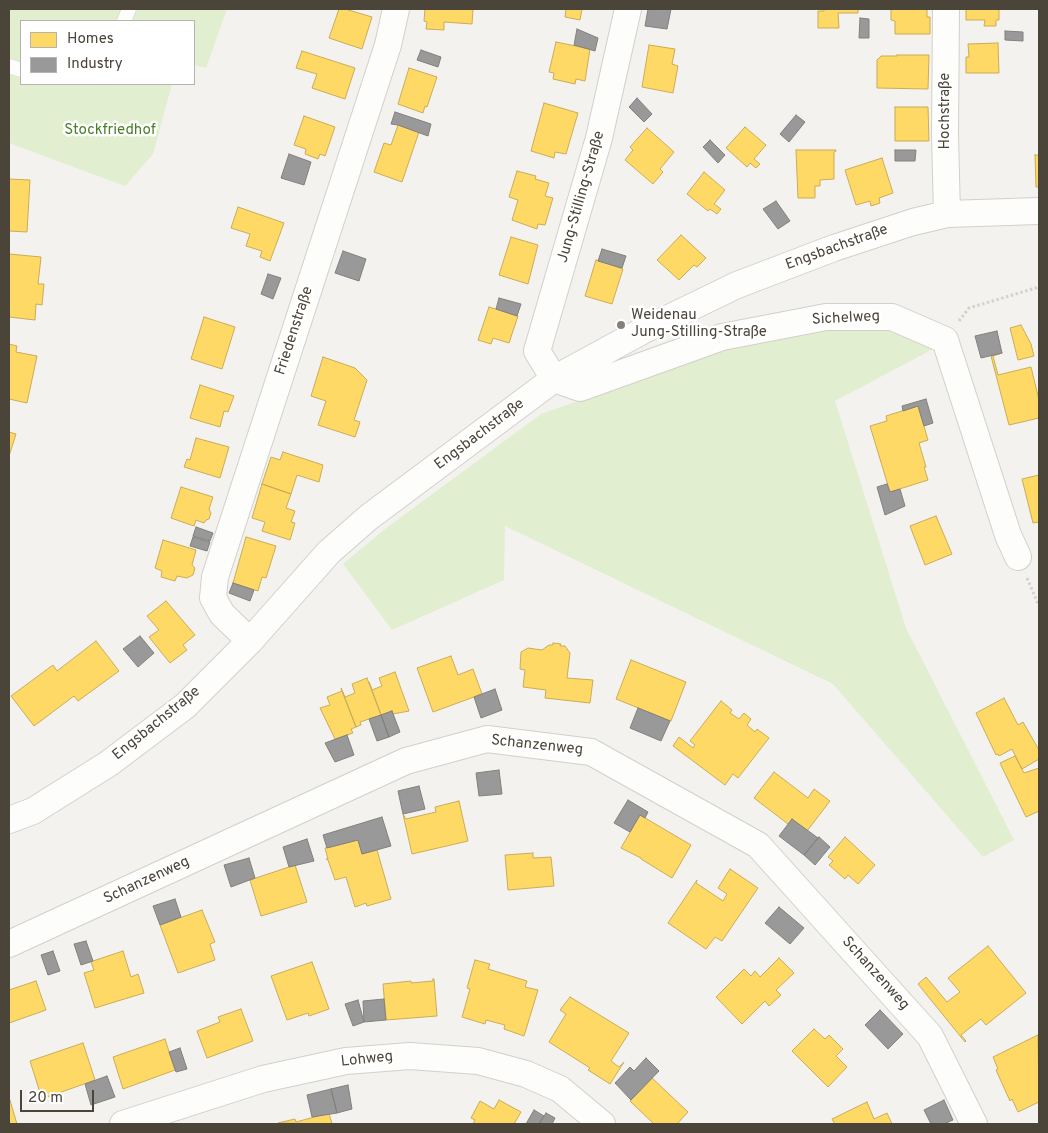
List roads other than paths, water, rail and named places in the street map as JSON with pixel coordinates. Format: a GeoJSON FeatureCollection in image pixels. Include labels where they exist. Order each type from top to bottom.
{"type":"FeatureCollection","features":[{"type":"Feature","properties":{"kind":"street","name":"Friedenstraße"},"geometry":{"type":"LineString","coordinates":[[250,641],[222,614],[213,598],[215,577],[388,46],[396,9]]}},
{"type":"Feature","properties":{"kind":"street","name":"Jung-Stilling-Straße"},"geometry":{"type":"LineString","coordinates":[[554,379],[537,351],[599,138],[628,9]]}},
{"type":"Feature","properties":{"kind":"street","name":"Hochstraße"},"geometry":{"type":"LineString","coordinates":[[946,9],[945,136],[947,214]]}},
{"type":"Feature","properties":{"kind":"street","name":"Engsbachstraße"},"geometry":{"type":"LineString","coordinates":[[9,820],[32,811],[108,764],[185,706],[250,641],[329,552],[369,517],[554,379],[644,330],[737,285],[834,248],[913,222],[947,214],[1039,211]]}},
{"type":"Feature","properties":{"kind":"street","name":"Sichelweg"},"geometry":{"type":"LineString","coordinates":[[554,379],[580,388],[722,337],[826,317],[892,316],[945,340],[1008,536],[1018,557]]}},
{"type":"Feature","properties":{"kind":"street","name":"Schanzenweg"},"geometry":{"type":"LineString","coordinates":[[9,944],[406,762],[487,739],[591,752],[758,845],[930,1036],[974,1124]]}},
{"type":"Feature","properties":{"kind":"street","name":"Lohweg"},"geometry":{"type":"LineString","coordinates":[[122,1124],[263,1080],[346,1061],[410,1056],[478,1062],[526,1074],[560,1089],[602,1124]]}},
{"type":"Feature","properties":{"kind":"place","name":"Weidenau Jung-Stilling-Straße"},"geometry":{"type":"Point","coordinates":[621,325]}},
{"type":"Feature","properties":{"kind":"park label","name":"Stockfriedhof"},"geometry":{"type":"Point","coordinates":[110,131]}}]}
